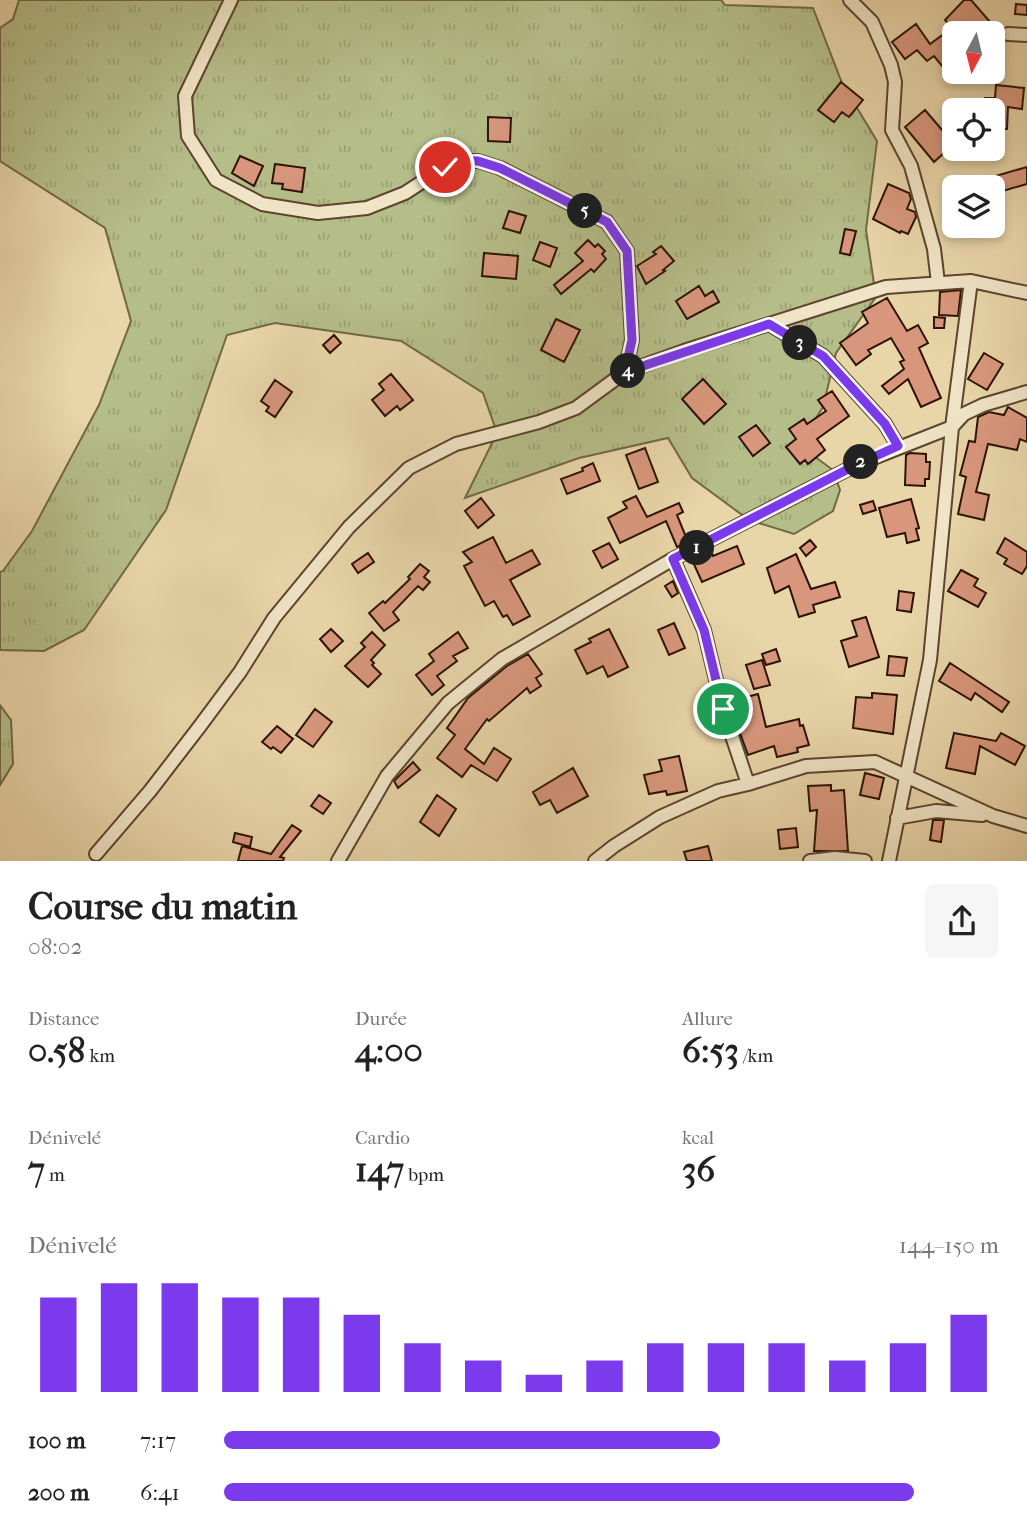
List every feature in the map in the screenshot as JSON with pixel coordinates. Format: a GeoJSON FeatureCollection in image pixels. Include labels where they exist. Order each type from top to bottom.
{"type":"FeatureCollection","features":[{"type":"Feature","properties":{"kind":"street"},"geometry":{"type":"LineString","coordinates":[[231,0],[186,96],[188,136],[216,180],[262,204],[318,213],[367,208],[405,193],[445,167],[462,161],[478,161],[500,168],[607,222],[627,251],[632,340],[625,372]]}},
{"type":"Feature","properties":{"kind":"street"},"geometry":{"type":"LineString","coordinates":[[850,0],[872,22],[891,65],[895,82],[892,130],[911,166],[934,249],[938,283]]}},
{"type":"Feature","properties":{"kind":"street"},"geometry":{"type":"LineString","coordinates":[[1008,34],[1027,35]]}},
{"type":"Feature","properties":{"kind":"street"},"geometry":{"type":"LineString","coordinates":[[96,854],[150,791],[224,694],[274,618],[349,527],[409,468],[456,444],[539,422],[576,408],[625,372],[886,287],[971,281],[1027,293]]}},
{"type":"Feature","properties":{"kind":"street"},"geometry":{"type":"LineString","coordinates":[[889,861],[930,660],[953,426],[971,281]]}},
{"type":"Feature","properties":{"kind":"street"},"geometry":{"type":"LineString","coordinates":[[769,324],[823,356],[885,424],[898,446]]}},
{"type":"Feature","properties":{"kind":"street"},"geometry":{"type":"LineString","coordinates":[[338,861],[387,776],[448,703],[502,659],[673,559],[858,464],[953,426],[964,414],[983,405],[1027,392]]}},
{"type":"Feature","properties":{"kind":"street"},"geometry":{"type":"LineString","coordinates":[[673,559],[704,630],[723,709],[748,784]]}},
{"type":"Feature","properties":{"kind":"street"},"geometry":{"type":"LineString","coordinates":[[595,861],[660,817],[718,791],[806,766],[875,762],[993,816],[1027,826]]}},
{"type":"Feature","properties":{"kind":"street"},"geometry":{"type":"LineString","coordinates":[[897,818],[936,811],[993,816]]}},
{"type":"Feature","properties":{"kind":"street"},"geometry":{"type":"LineString","coordinates":[[810,861],[835,858],[865,861]]}},
{"type":"Feature","properties":{"kind":"green space"},"geometry":{"type":"Polygon","coordinates":[[[19,0],[721,0],[725,5],[813,8],[842,83],[877,141],[866,230],[876,297],[836,353],[823,407],[799,445],[833,470],[840,490],[833,511],[794,534],[749,520],[692,478],[668,438],[579,458],[465,498],[497,433],[483,393],[401,341],[275,323],[227,335],[166,510],[84,630],[44,651],[0,650],[0,572],[32,531],[99,405],[131,321],[105,228],[0,161],[0,28],[13,19],[19,0]]]}},
{"type":"Feature","properties":{"kind":"green space"},"geometry":{"type":"Polygon","coordinates":[[[0,705],[11,720],[13,764],[0,785],[0,705]]]}},
{"type":"Feature","properties":{"kind":"building"},"geometry":{"type":"Polygon","coordinates":[[[964,0],[971,0],[989,21],[946,21],[964,0]]]}},
{"type":"Feature","properties":{"kind":"building"},"geometry":{"type":"Polygon","coordinates":[[[1016,4],[1027,5],[1027,15],[1015,14],[1016,4]]]}},
{"type":"Feature","properties":{"kind":"building"},"geometry":{"type":"Polygon","coordinates":[[[916,24],[930,44],[942,35],[942,66],[934,56],[927,61],[917,50],[905,59],[892,42],[916,24]]]}},
{"type":"Feature","properties":{"kind":"building"},"geometry":{"type":"Polygon","coordinates":[[[841,82],[863,100],[849,117],[842,112],[834,122],[818,110],[841,82]]]}},
{"type":"Feature","properties":{"kind":"building"},"geometry":{"type":"Polygon","coordinates":[[[996,85],[1024,88],[1022,109],[1008,107],[1007,129],[1005,98],[995,98],[996,85]]]}},
{"type":"Feature","properties":{"kind":"building"},"geometry":{"type":"Polygon","coordinates":[[[925,110],[942,130],[942,155],[934,162],[905,127],[925,110]]]}},
{"type":"Feature","properties":{"kind":"building"},"geometry":{"type":"Polygon","coordinates":[[[488,117],[511,118],[510,142],[488,141],[488,117]]]}},
{"type":"Feature","properties":{"kind":"building"},"geometry":{"type":"Polygon","coordinates":[[[240,156],[263,166],[254,186],[232,173],[240,156]]]}},
{"type":"Feature","properties":{"kind":"building"},"geometry":{"type":"Polygon","coordinates":[[[275,164],[305,168],[302,192],[282,189],[283,184],[272,183],[275,164]]]}},
{"type":"Feature","properties":{"kind":"building"},"geometry":{"type":"Polygon","coordinates":[[[1027,167],[1027,184],[1005,190],[1005,175],[999,175],[1027,167]]]}},
{"type":"Feature","properties":{"kind":"building"},"geometry":{"type":"Polygon","coordinates":[[[888,184],[909,193],[911,199],[907,209],[915,212],[916,217],[908,234],[901,231],[900,233],[873,219],[888,184]]]}},
{"type":"Feature","properties":{"kind":"building"},"geometry":{"type":"Polygon","coordinates":[[[509,211],[526,216],[520,233],[503,228],[509,211]]]}},
{"type":"Feature","properties":{"kind":"building"},"geometry":{"type":"Polygon","coordinates":[[[845,229],[856,231],[850,255],[840,253],[845,229]]]}},
{"type":"Feature","properties":{"kind":"building"},"geometry":{"type":"Polygon","coordinates":[[[588,240],[605,251],[602,254],[606,259],[594,272],[591,269],[561,294],[554,285],[583,261],[575,253],[588,240]]]}},
{"type":"Feature","properties":{"kind":"building"},"geometry":{"type":"Polygon","coordinates":[[[540,242],[557,248],[550,267],[533,260],[540,242]]]}},
{"type":"Feature","properties":{"kind":"building"},"geometry":{"type":"Polygon","coordinates":[[[661,246],[674,261],[646,284],[637,266],[656,254],[653,252],[661,246]]]}},
{"type":"Feature","properties":{"kind":"building"},"geometry":{"type":"Polygon","coordinates":[[[484,253],[518,256],[516,279],[482,276],[484,253]]]}},
{"type":"Feature","properties":{"kind":"building"},"geometry":{"type":"Polygon","coordinates":[[[699,286],[705,296],[713,291],[719,302],[687,319],[676,301],[699,286]]]}},
{"type":"Feature","properties":{"kind":"building"},"geometry":{"type":"Polygon","coordinates":[[[961,290],[958,316],[939,315],[940,292],[961,290]]]}},
{"type":"Feature","properties":{"kind":"building"},"geometry":{"type":"Polygon","coordinates":[[[887,298],[907,331],[918,325],[928,343],[919,348],[941,398],[921,407],[908,379],[889,394],[882,386],[904,369],[900,362],[904,360],[891,338],[868,350],[871,354],[856,365],[840,343],[868,323],[862,312],[887,298]]]}},
{"type":"Feature","properties":{"kind":"building"},"geometry":{"type":"Polygon","coordinates":[[[934,317],[945,318],[944,328],[934,328],[934,317]]]}},
{"type":"Feature","properties":{"kind":"building"},"geometry":{"type":"Polygon","coordinates":[[[556,319],[580,330],[564,362],[541,350],[556,319]]]}},
{"type":"Feature","properties":{"kind":"building"},"geometry":{"type":"Polygon","coordinates":[[[334,335],[341,343],[330,353],[323,345],[334,335]]]}},
{"type":"Feature","properties":{"kind":"building"},"geometry":{"type":"Polygon","coordinates":[[[984,353],[1003,364],[987,390],[968,379],[984,353]]]}},
{"type":"Feature","properties":{"kind":"building"},"geometry":{"type":"Polygon","coordinates":[[[391,374],[413,400],[400,410],[397,406],[385,416],[372,400],[384,390],[379,384],[391,374]]]}},
{"type":"Feature","properties":{"kind":"building"},"geometry":{"type":"Polygon","coordinates":[[[703,379],[726,404],[704,424],[682,399],[703,379]]]}},
{"type":"Feature","properties":{"kind":"building"},"geometry":{"type":"Polygon","coordinates":[[[275,380],[292,392],[275,417],[266,411],[269,407],[261,401],[275,380]]]}},
{"type":"Feature","properties":{"kind":"building"},"geometry":{"type":"Polygon","coordinates":[[[832,391],[849,416],[817,439],[825,450],[808,464],[805,460],[800,464],[786,447],[796,439],[789,429],[804,419],[807,424],[826,411],[818,400],[832,391]]]}},
{"type":"Feature","properties":{"kind":"building"},"geometry":{"type":"Polygon","coordinates":[[[1008,407],[1027,418],[1027,442],[1020,439],[1017,450],[988,444],[976,492],[989,495],[984,520],[958,514],[966,477],[960,475],[969,441],[975,442],[978,417],[989,412],[1004,415],[1008,407]]]}},
{"type":"Feature","properties":{"kind":"building"},"geometry":{"type":"Polygon","coordinates":[[[756,425],[770,443],[753,456],[739,437],[756,425]]]}},
{"type":"Feature","properties":{"kind":"building"},"geometry":{"type":"Polygon","coordinates":[[[645,448],[658,482],[639,489],[626,455],[645,448]]]}},
{"type":"Feature","properties":{"kind":"building"},"geometry":{"type":"Polygon","coordinates":[[[926,454],[926,462],[930,462],[929,479],[925,479],[925,486],[905,485],[906,455],[926,454]]]}},
{"type":"Feature","properties":{"kind":"building"},"geometry":{"type":"Polygon","coordinates":[[[593,463],[600,481],[567,494],[561,479],[583,471],[582,468],[593,463]]]}},
{"type":"Feature","properties":{"kind":"building"},"geometry":{"type":"Polygon","coordinates":[[[636,496],[647,517],[679,503],[683,512],[677,515],[688,542],[677,547],[666,521],[620,543],[608,518],[627,508],[623,502],[636,496]]]}},
{"type":"Feature","properties":{"kind":"building"},"geometry":{"type":"Polygon","coordinates":[[[481,498],[494,515],[478,528],[465,511],[481,498]]]}},
{"type":"Feature","properties":{"kind":"building"},"geometry":{"type":"Polygon","coordinates":[[[911,499],[919,528],[916,529],[919,540],[907,543],[905,533],[887,537],[879,508],[911,499]]]}},
{"type":"Feature","properties":{"kind":"building"},"geometry":{"type":"Polygon","coordinates":[[[873,501],[876,510],[863,514],[860,505],[873,501]]]}},
{"type":"Feature","properties":{"kind":"building"},"geometry":{"type":"Polygon","coordinates":[[[493,537],[506,563],[532,550],[540,564],[510,580],[530,616],[513,625],[507,615],[503,617],[494,601],[485,606],[464,566],[472,562],[463,552],[493,537]]]}},
{"type":"Feature","properties":{"kind":"building"},"geometry":{"type":"Polygon","coordinates":[[[1005,538],[1027,552],[1027,566],[1022,574],[1004,564],[1007,559],[997,553],[1005,538]]]}},
{"type":"Feature","properties":{"kind":"building"},"geometry":{"type":"Polygon","coordinates":[[[810,540],[816,547],[806,556],[800,548],[810,540]]]}},
{"type":"Feature","properties":{"kind":"building"},"geometry":{"type":"Polygon","coordinates":[[[609,543],[618,559],[602,568],[593,551],[609,543]]]}},
{"type":"Feature","properties":{"kind":"building"},"geometry":{"type":"Polygon","coordinates":[[[737,546],[744,564],[702,582],[692,560],[711,551],[713,556],[737,546]]]}},
{"type":"Feature","properties":{"kind":"building"},"geometry":{"type":"Polygon","coordinates":[[[368,553],[374,562],[358,573],[352,564],[368,553]]]}},
{"type":"Feature","properties":{"kind":"building"},"geometry":{"type":"Polygon","coordinates":[[[796,554],[811,589],[835,582],[840,597],[813,605],[815,612],[799,617],[789,586],[775,593],[767,568],[796,554]]]}},
{"type":"Feature","properties":{"kind":"building"},"geometry":{"type":"Polygon","coordinates":[[[420,564],[429,571],[424,577],[430,582],[423,590],[418,586],[393,612],[399,620],[384,631],[369,613],[383,601],[385,603],[410,579],[408,577],[420,564]]]}},
{"type":"Feature","properties":{"kind":"building"},"geometry":{"type":"Polygon","coordinates":[[[961,570],[978,579],[974,586],[986,593],[978,607],[948,591],[961,570]]]}},
{"type":"Feature","properties":{"kind":"building"},"geometry":{"type":"Polygon","coordinates":[[[673,581],[678,593],[672,597],[665,586],[673,581]]]}},
{"type":"Feature","properties":{"kind":"building"},"geometry":{"type":"Polygon","coordinates":[[[899,591],[914,593],[911,612],[897,610],[899,591]]]}},
{"type":"Feature","properties":{"kind":"building"},"geometry":{"type":"Polygon","coordinates":[[[866,617],[879,657],[849,667],[841,641],[857,636],[852,621],[866,617]]]}},
{"type":"Feature","properties":{"kind":"building"},"geometry":{"type":"Polygon","coordinates":[[[674,623],[685,648],[669,655],[658,630],[674,623]]]}},
{"type":"Feature","properties":{"kind":"building"},"geometry":{"type":"Polygon","coordinates":[[[331,629],[343,641],[331,652],[320,639],[331,629]]]}},
{"type":"Feature","properties":{"kind":"building"},"geometry":{"type":"Polygon","coordinates":[[[609,629],[628,667],[608,677],[603,666],[587,674],[575,650],[609,629]]]}},
{"type":"Feature","properties":{"kind":"building"},"geometry":{"type":"Polygon","coordinates":[[[372,632],[385,645],[371,660],[381,674],[368,687],[345,666],[365,647],[361,643],[372,632]]]}},
{"type":"Feature","properties":{"kind":"building"},"geometry":{"type":"Polygon","coordinates":[[[458,632],[468,648],[453,656],[457,661],[437,676],[444,685],[432,695],[416,675],[434,661],[429,654],[458,632]]]}},
{"type":"Feature","properties":{"kind":"building"},"geometry":{"type":"Polygon","coordinates":[[[776,649],[780,661],[766,665],[762,654],[776,649]]]}},
{"type":"Feature","properties":{"kind":"building"},"geometry":{"type":"Polygon","coordinates":[[[528,654],[542,674],[536,678],[541,686],[530,693],[527,688],[489,721],[487,719],[465,749],[484,764],[494,748],[511,759],[497,781],[471,765],[462,777],[437,758],[455,735],[447,728],[468,698],[507,666],[528,654]]]}},
{"type":"Feature","properties":{"kind":"building"},"geometry":{"type":"Polygon","coordinates":[[[889,656],[907,658],[904,676],[887,675],[889,656]]]}},
{"type":"Feature","properties":{"kind":"building"},"geometry":{"type":"Polygon","coordinates":[[[762,660],[770,685],[754,689],[746,665],[762,660]]]}},
{"type":"Feature","properties":{"kind":"building"},"geometry":{"type":"Polygon","coordinates":[[[950,663],[1009,702],[1002,712],[975,693],[971,700],[939,681],[950,663]]]}},
{"type":"Feature","properties":{"kind":"building"},"geometry":{"type":"Polygon","coordinates":[[[872,693],[897,695],[893,734],[853,728],[856,697],[872,698],[872,693]]]}},
{"type":"Feature","properties":{"kind":"building"},"geometry":{"type":"Polygon","coordinates":[[[758,694],[766,727],[799,719],[809,745],[797,748],[798,752],[777,757],[774,746],[748,755],[736,722],[744,720],[739,699],[758,694]]]}},
{"type":"Feature","properties":{"kind":"building"},"geometry":{"type":"Polygon","coordinates":[[[315,709],[332,722],[313,747],[296,735],[315,709]]]}},
{"type":"Feature","properties":{"kind":"building"},"geometry":{"type":"Polygon","coordinates":[[[277,726],[293,739],[281,753],[262,742],[277,726]]]}},
{"type":"Feature","properties":{"kind":"building"},"geometry":{"type":"Polygon","coordinates":[[[954,733],[996,741],[1001,733],[1025,746],[1015,765],[980,746],[975,774],[946,768],[954,733]]]}},
{"type":"Feature","properties":{"kind":"building"},"geometry":{"type":"Polygon","coordinates":[[[679,756],[687,791],[667,795],[666,791],[649,794],[644,775],[662,771],[659,760],[679,756]]]}},
{"type":"Feature","properties":{"kind":"building"},"geometry":{"type":"Polygon","coordinates":[[[413,762],[420,770],[398,788],[394,781],[413,762]]]}},
{"type":"Feature","properties":{"kind":"building"},"geometry":{"type":"Polygon","coordinates":[[[573,768],[588,796],[557,813],[550,800],[540,805],[533,792],[573,768]]]}},
{"type":"Feature","properties":{"kind":"building"},"geometry":{"type":"Polygon","coordinates":[[[865,773],[884,778],[879,799],[860,795],[865,773]]]}},
{"type":"Feature","properties":{"kind":"building"},"geometry":{"type":"Polygon","coordinates":[[[831,785],[831,791],[844,790],[848,851],[814,851],[817,810],[810,811],[808,786],[831,785]]]}},
{"type":"Feature","properties":{"kind":"building"},"geometry":{"type":"Polygon","coordinates":[[[319,795],[331,803],[323,814],[311,806],[319,795]]]}},
{"type":"Feature","properties":{"kind":"building"},"geometry":{"type":"Polygon","coordinates":[[[437,795],[456,809],[439,836],[420,822],[437,795]]]}},
{"type":"Feature","properties":{"kind":"building"},"geometry":{"type":"Polygon","coordinates":[[[933,820],[944,820],[941,842],[930,840],[933,820]]]}},
{"type":"Feature","properties":{"kind":"building"},"geometry":{"type":"Polygon","coordinates":[[[292,825],[301,831],[280,857],[284,858],[283,861],[238,861],[242,846],[271,854],[292,825]]]}},
{"type":"Feature","properties":{"kind":"building"},"geometry":{"type":"Polygon","coordinates":[[[796,828],[798,847],[780,849],[778,830],[796,828]]]}},
{"type":"Feature","properties":{"kind":"building"},"geometry":{"type":"Polygon","coordinates":[[[235,833],[252,837],[250,847],[233,842],[235,833]]]}},
{"type":"Feature","properties":{"kind":"building"},"geometry":{"type":"Polygon","coordinates":[[[708,846],[712,861],[687,861],[684,852],[708,846]]]}},
{"type":"Feature","properties":{"kind":"route"},"geometry":{"type":"LineString","coordinates":[[445,167],[462,161],[478,161],[500,168],[607,222],[627,251],[632,340],[625,372],[769,324],[823,356],[885,424],[898,446],[673,559],[704,630],[723,709]]}}]}
